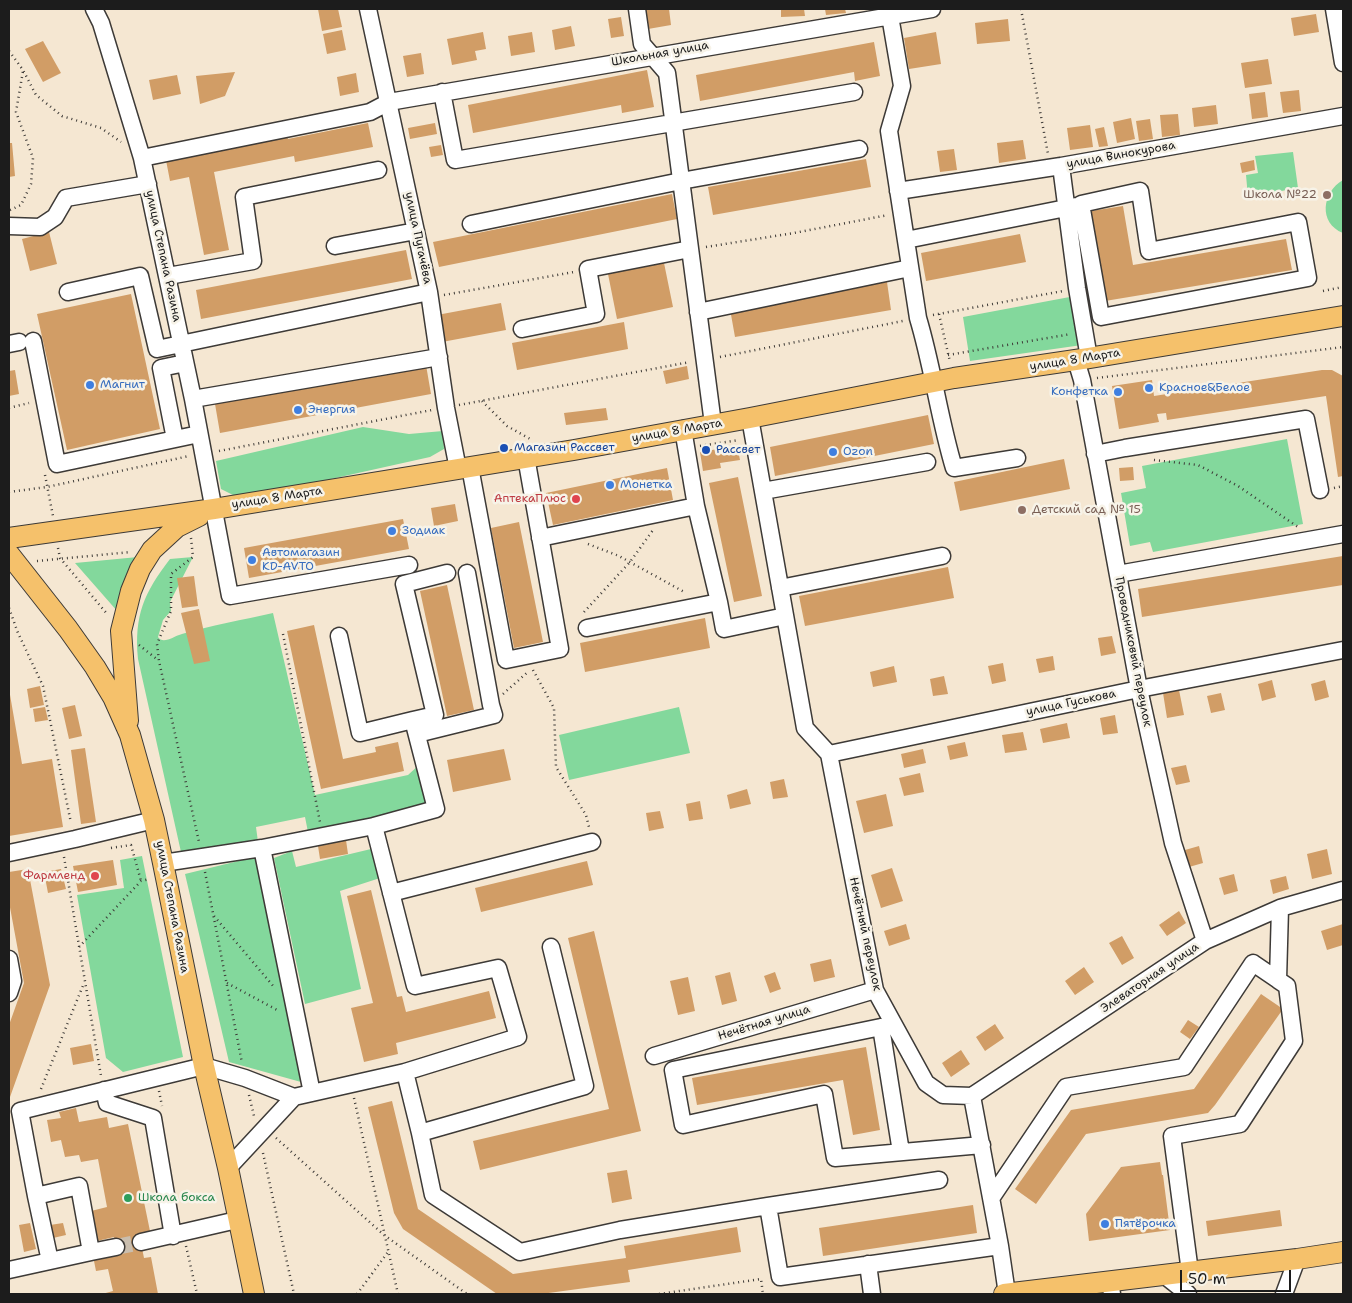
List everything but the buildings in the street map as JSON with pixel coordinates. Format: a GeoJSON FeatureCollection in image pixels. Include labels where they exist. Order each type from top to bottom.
{"type":"FeatureCollection","features":[{"type":"Feature","properties":{"kind":"main road","name":"улица 8 Марта"},"geometry":{"type":"LineString","coordinates":[[9,538],[214,509],[530,456],[685,439],[712,424],[752,428],[944,380],[1343,316]]}},
{"type":"Feature","properties":{"kind":"main road"},"geometry":{"type":"LineString","coordinates":[[130,735],[121,630],[131,591],[140,569],[152,550],[177,527],[189,531],[214,509]]}},
{"type":"Feature","properties":{"kind":"main road","name":"улица Степана Разина"},"geometry":{"type":"LineString","coordinates":[[12,559],[68,629],[95,667],[113,697],[130,735],[154,820],[204,1066],[228,1168],[237,1220],[254,1294]]}},
{"type":"Feature","properties":{"kind":"main road"},"geometry":{"type":"LineString","coordinates":[[1006,1294],[1111,1288],[1164,1275],[1343,1252]]}},
{"type":"Feature","properties":{"kind":"street","name":"улица Степана Разина"},"geometry":{"type":"LineString","coordinates":[[94,9],[101,23],[142,158],[168,276],[230,596],[409,564]]}},
{"type":"Feature","properties":{"kind":"street","name":"улица Пугачёва"},"geometry":{"type":"LineString","coordinates":[[368,9],[430,295],[446,408],[464,468],[506,660],[560,649],[540,538]]}},
{"type":"Feature","properties":{"kind":"street"},"geometry":{"type":"LineString","coordinates":[[637,9],[642,44],[667,73],[712,424]]}},
{"type":"Feature","properties":{"kind":"street","name":"Школьная улица"},"geometry":{"type":"LineString","coordinates":[[142,158],[370,112],[389,102],[442,92],[932,9]]}},
{"type":"Feature","properties":{"kind":"street"},"geometry":{"type":"LineString","coordinates":[[1334,9],[1343,63]]}},
{"type":"Feature","properties":{"kind":"street"},"geometry":{"type":"LineString","coordinates":[[890,16],[902,86],[889,131],[918,318],[926,346],[944,380],[937,401],[954,468],[1017,458]]}},
{"type":"Feature","properties":{"kind":"street"},"geometry":{"type":"LineString","coordinates":[[442,92],[455,160],[854,92]]}},
{"type":"Feature","properties":{"kind":"street","name":"улица Винокурова"},"geometry":{"type":"LineString","coordinates":[[898,191],[1056,167],[1343,116]]}},
{"type":"Feature","properties":{"kind":"street"},"geometry":{"type":"LineString","coordinates":[[471,224],[681,181],[859,149]]}},
{"type":"Feature","properties":{"kind":"street","name":"Проводниковый переулок"},"geometry":{"type":"LineString","coordinates":[[1056,167],[1074,206],[1077,288],[1085,332],[1082,380],[1139,689],[1173,843],[1205,941]]}},
{"type":"Feature","properties":{"kind":"street"},"geometry":{"type":"LineString","coordinates":[[168,276],[253,261],[244,197],[378,170]]}},
{"type":"Feature","properties":{"kind":"street"},"geometry":{"type":"LineString","coordinates":[[9,226],[40,228],[55,217],[66,198],[148,184]]}},
{"type":"Feature","properties":{"kind":"street"},"geometry":{"type":"LineString","coordinates":[[906,240],[1140,191],[1149,251],[1298,222],[1308,278],[1100,317],[1074,206]]}},
{"type":"Feature","properties":{"kind":"street"},"geometry":{"type":"LineString","coordinates":[[336,246],[416,231]]}},
{"type":"Feature","properties":{"kind":"street"},"geometry":{"type":"LineString","coordinates":[[522,329],[596,314],[588,269],[690,249]]}},
{"type":"Feature","properties":{"kind":"street"},"geometry":{"type":"LineString","coordinates":[[698,312],[910,268]]}},
{"type":"Feature","properties":{"kind":"street"},"geometry":{"type":"LineString","coordinates":[[68,292],[140,276],[157,349],[430,295]]}},
{"type":"Feature","properties":{"kind":"street"},"geometry":{"type":"LineString","coordinates":[[20,342],[57,464],[199,434]]}},
{"type":"Feature","properties":{"kind":"street"},"geometry":{"type":"LineString","coordinates":[[192,399],[438,357]]}},
{"type":"Feature","properties":{"kind":"street"},"geometry":{"type":"LineString","coordinates":[[174,439],[160,368],[185,363]]}},
{"type":"Feature","properties":{"kind":"street"},"geometry":{"type":"LineString","coordinates":[[1095,454],[1306,419],[1320,490]]}},
{"type":"Feature","properties":{"kind":"street"},"geometry":{"type":"LineString","coordinates":[[752,428],[805,728],[829,754]]}},
{"type":"Feature","properties":{"kind":"street"},"geometry":{"type":"LineString","coordinates":[[685,439],[713,603],[724,630],[785,616]]}},
{"type":"Feature","properties":{"kind":"street"},"geometry":{"type":"LineString","coordinates":[[530,456],[540,538],[696,506]]}},
{"type":"Feature","properties":{"kind":"street"},"geometry":{"type":"LineString","coordinates":[[763,491],[927,462]]}},
{"type":"Feature","properties":{"kind":"street"},"geometry":{"type":"LineString","coordinates":[[1118,574],[1343,534]]}},
{"type":"Feature","properties":{"kind":"street"},"geometry":{"type":"LineString","coordinates":[[780,588],[942,556]]}},
{"type":"Feature","properties":{"kind":"street"},"geometry":{"type":"LineString","coordinates":[[415,727],[435,715],[404,584],[447,573]]}},
{"type":"Feature","properties":{"kind":"street"},"geometry":{"type":"LineString","coordinates":[[339,636],[360,733],[494,715],[467,573]]}},
{"type":"Feature","properties":{"kind":"street"},"geometry":{"type":"LineString","coordinates":[[582,623],[713,603]]}},
{"type":"Feature","properties":{"kind":"street","name":"улица Гуськова"},"geometry":{"type":"LineString","coordinates":[[829,754],[1139,689],[1343,650]]}},
{"type":"Feature","properties":{"kind":"street"},"geometry":{"type":"LineString","coordinates":[[163,863],[262,848],[374,826],[436,809],[415,727]]}},
{"type":"Feature","properties":{"kind":"street","name":"Нечётный переулок"},"geometry":{"type":"LineString","coordinates":[[829,754],[875,990],[926,1083],[943,1095],[972,1096]]}},
{"type":"Feature","properties":{"kind":"street"},"geometry":{"type":"LineString","coordinates":[[9,853],[154,820]]}},
{"type":"Feature","properties":{"kind":"street"},"geometry":{"type":"LineString","coordinates":[[50,1261],[21,1110],[204,1066],[245,1078],[294,1097],[405,1072],[518,1037],[498,968],[415,986],[374,826]]}},
{"type":"Feature","properties":{"kind":"street"},"geometry":{"type":"LineString","coordinates":[[391,893],[592,842]]}},
{"type":"Feature","properties":{"kind":"street"},"geometry":{"type":"LineString","coordinates":[[262,848],[312,1093]]}},
{"type":"Feature","properties":{"kind":"street","name":"Элеваторная улица"},"geometry":{"type":"LineString","coordinates":[[972,1096],[1205,941],[1280,908],[1343,890]]}},
{"type":"Feature","properties":{"kind":"street"},"geometry":{"type":"LineString","coordinates":[[1278,980],[1280,908]]}},
{"type":"Feature","properties":{"kind":"street"},"geometry":{"type":"LineString","coordinates":[[420,1133],[585,1086],[551,947]]}},
{"type":"Feature","properties":{"kind":"street"},"geometry":{"type":"LineString","coordinates":[[9,959],[13,980],[9,993]]}},
{"type":"Feature","properties":{"kind":"street"},"geometry":{"type":"LineString","coordinates":[[992,1197],[1066,1087],[1184,1067],[1253,963],[1287,986],[1294,1041],[1240,1124],[1172,1136],[1190,1272]]}},
{"type":"Feature","properties":{"kind":"street","name":"Нечётная улица"},"geometry":{"type":"LineString","coordinates":[[654,1056],[875,990]]}},
{"type":"Feature","properties":{"kind":"street"},"geometry":{"type":"LineString","coordinates":[[901,1152],[881,1027],[673,1070],[683,1125],[824,1094],[835,1158],[982,1145]]}},
{"type":"Feature","properties":{"kind":"street"},"geometry":{"type":"LineString","coordinates":[[405,1072],[433,1195],[520,1252],[620,1230],[939,1180]]}},
{"type":"Feature","properties":{"kind":"street"},"geometry":{"type":"LineString","coordinates":[[104,1090],[107,1103],[153,1118],[173,1236]]}},
{"type":"Feature","properties":{"kind":"street"},"geometry":{"type":"LineString","coordinates":[[972,1096],[992,1197],[1006,1294]]}},
{"type":"Feature","properties":{"kind":"street"},"geometry":{"type":"LineString","coordinates":[[228,1168],[294,1097]]}},
{"type":"Feature","properties":{"kind":"street"},"geometry":{"type":"LineString","coordinates":[[36,1196],[79,1186],[91,1252]]}},
{"type":"Feature","properties":{"kind":"street"},"geometry":{"type":"LineString","coordinates":[[768,1206],[780,1277],[1000,1246]]}},
{"type":"Feature","properties":{"kind":"street"},"geometry":{"type":"LineString","coordinates":[[141,1242],[237,1220]]}},
{"type":"Feature","properties":{"kind":"street"},"geometry":{"type":"LineString","coordinates":[[9,1270],[116,1247]]}},
{"type":"Feature","properties":{"kind":"street"},"geometry":{"type":"LineString","coordinates":[[1284,1294],[1297,1259]]}},
{"type":"Feature","properties":{"kind":"street"},"geometry":{"type":"LineString","coordinates":[[868,1264],[872,1294]]}},
{"type":"Feature","properties":{"kind":"street"},"geometry":{"type":"LineString","coordinates":[[1164,1275],[1188,1294]]}},
{"type":"Feature","properties":{"kind":"path"},"geometry":{"type":"LineString","coordinates":[[1021,9],[1056,167]]}},
{"type":"Feature","properties":{"kind":"path"},"geometry":{"type":"LineString","coordinates":[[9,51],[24,70],[36,95],[62,116],[101,128],[142,158]]}},
{"type":"Feature","properties":{"kind":"path"},"geometry":{"type":"LineString","coordinates":[[9,210],[21,205],[31,184],[33,158],[16,112],[24,70]]}},
{"type":"Feature","properties":{"kind":"path"},"geometry":{"type":"LineString","coordinates":[[690,249],[794,233],[902,212]]}},
{"type":"Feature","properties":{"kind":"path"},"geometry":{"type":"LineString","coordinates":[[430,295],[588,269]]}},
{"type":"Feature","properties":{"kind":"path"},"geometry":{"type":"LineString","coordinates":[[1323,291],[1343,287]]}},
{"type":"Feature","properties":{"kind":"path"},"geometry":{"type":"LineString","coordinates":[[9,492],[48,487],[203,454],[1077,288]]}},
{"type":"Feature","properties":{"kind":"path"},"geometry":{"type":"LineString","coordinates":[[939,314],[948,355],[944,380]]}},
{"type":"Feature","properties":{"kind":"path"},"geometry":{"type":"LineString","coordinates":[[948,355],[1085,332]]}},
{"type":"Feature","properties":{"kind":"path"},"geometry":{"type":"LineString","coordinates":[[1082,380],[1343,347]]}},
{"type":"Feature","properties":{"kind":"path"},"geometry":{"type":"LineString","coordinates":[[482,401],[507,426],[532,440],[530,456]]}},
{"type":"Feature","properties":{"kind":"path"},"geometry":{"type":"LineString","coordinates":[[9,408],[32,403]]}},
{"type":"Feature","properties":{"kind":"path"},"geometry":{"type":"LineString","coordinates":[[685,439],[752,428]]}},
{"type":"Feature","properties":{"kind":"path"},"geometry":{"type":"LineString","coordinates":[[1125,448],[1156,461],[1198,465],[1238,486],[1315,540]]}},
{"type":"Feature","properties":{"kind":"path"},"geometry":{"type":"LineString","coordinates":[[51,506],[60,558],[121,630],[159,661]]}},
{"type":"Feature","properties":{"kind":"path"},"geometry":{"type":"LineString","coordinates":[[582,623],[630,562],[665,513]]}},
{"type":"Feature","properties":{"kind":"path"},"geometry":{"type":"LineString","coordinates":[[183,542],[189,531]]}},
{"type":"Feature","properties":{"kind":"path"},"geometry":{"type":"LineString","coordinates":[[189,531],[193,557],[171,574],[171,611],[157,644],[159,661],[203,857],[245,1078],[255,1118],[262,1132],[294,1294]]}},
{"type":"Feature","properties":{"kind":"path"},"geometry":{"type":"LineString","coordinates":[[586,543],[630,562],[713,603]]}},
{"type":"Feature","properties":{"kind":"path"},"geometry":{"type":"LineString","coordinates":[[12,559],[60,558],[152,550]]}},
{"type":"Feature","properties":{"kind":"path"},"geometry":{"type":"LineString","coordinates":[[283,634],[323,836]]}},
{"type":"Feature","properties":{"kind":"path"},"geometry":{"type":"LineString","coordinates":[[491,705],[532,668],[554,708],[556,766],[586,815],[592,842]]}},
{"type":"Feature","properties":{"kind":"path"},"geometry":{"type":"LineString","coordinates":[[79,947],[141,881],[131,845],[104,848]]}},
{"type":"Feature","properties":{"kind":"path"},"geometry":{"type":"LineString","coordinates":[[214,916],[277,990]]}},
{"type":"Feature","properties":{"kind":"path"},"geometry":{"type":"LineString","coordinates":[[21,1110],[85,981]]}},
{"type":"Feature","properties":{"kind":"path"},"geometry":{"type":"LineString","coordinates":[[227,984],[297,1020]]}},
{"type":"Feature","properties":{"kind":"path"},"geometry":{"type":"LineString","coordinates":[[351,1085],[398,1294]]}},
{"type":"Feature","properties":{"kind":"path"},"geometry":{"type":"LineString","coordinates":[[262,1132],[384,1235],[467,1294]]}},
{"type":"Feature","properties":{"kind":"path"},"geometry":{"type":"LineString","coordinates":[[357,1294],[388,1252]]}},
{"type":"Feature","properties":{"kind":"path"},"geometry":{"type":"LineString","coordinates":[[659,1294],[761,1279],[763,1294]]}},
{"type":"Feature","properties":{"kind":"green space"},"geometry":{"type":"Polygon","coordinates":[[[1293,152],[1298,188],[1248,197],[1246,175],[1258,173],[1255,156],[1293,152]]]}},
{"type":"Feature","properties":{"kind":"green space"},"geometry":{"type":"Polygon","coordinates":[[[1343,180],[1343,233],[1330,222],[1326,215],[1326,207],[1327,199],[1331,192],[1343,180]]]}},
{"type":"Feature","properties":{"kind":"green space"},"geometry":{"type":"Polygon","coordinates":[[[1075,296],[1082,345],[970,361],[963,317],[1075,296]]]}},
{"type":"Feature","properties":{"kind":"green space"},"geometry":{"type":"Polygon","coordinates":[[[363,427],[409,434],[443,431],[444,449],[430,457],[241,499],[221,489],[216,461],[363,427]]]}},
{"type":"Feature","properties":{"kind":"green space"},"geometry":{"type":"Polygon","coordinates":[[[1287,439],[1303,524],[1153,552],[1150,542],[1130,546],[1121,493],[1146,488],[1142,466],[1287,439]]]}},
{"type":"Feature","properties":{"kind":"green space"},"geometry":{"type":"Polygon","coordinates":[[[138,557],[120,590],[118,612],[75,563],[138,557]]]}},
{"type":"Feature","properties":{"kind":"green space"},"geometry":{"type":"Polygon","coordinates":[[[193,557],[170,602],[171,611],[163,620],[158,637],[166,640],[205,628],[273,613],[315,795],[408,775],[419,765],[428,806],[374,821],[308,832],[305,817],[256,827],[258,842],[181,852],[138,659],[137,643],[143,605],[153,583],[170,559],[193,557]]]}},
{"type":"Feature","properties":{"kind":"green space"},"geometry":{"type":"Polygon","coordinates":[[[679,707],[690,753],[569,780],[559,735],[679,707]]]}},
{"type":"Feature","properties":{"kind":"green space"},"geometry":{"type":"Polygon","coordinates":[[[371,849],[380,878],[340,891],[361,989],[305,1004],[274,858],[292,851],[296,867],[371,849]]]}},
{"type":"Feature","properties":{"kind":"green space"},"geometry":{"type":"Polygon","coordinates":[[[142,856],[183,1057],[123,1072],[106,1058],[77,895],[124,888],[120,860],[142,856]]]}},
{"type":"Feature","properties":{"kind":"green space"},"geometry":{"type":"Polygon","coordinates":[[[259,856],[301,1082],[229,1062],[185,874],[259,856]]]}},
{"type":"Feature","properties":{"kind":"tunnel"},"geometry":{"type":"LineString","coordinates":[[116,1247],[141,1242]]}},
{"type":"Feature","properties":{"kind":"place","name":"Школа №22"},"geometry":{"type":"Point","coordinates":[1327,195]}},
{"type":"Feature","properties":{"kind":"place","name":"Магнит"},"geometry":{"type":"Point","coordinates":[90,385]}},
{"type":"Feature","properties":{"kind":"place","name":"Красное&Белое"},"geometry":{"type":"Point","coordinates":[1149,388]}},
{"type":"Feature","properties":{"kind":"place","name":"Конфетка"},"geometry":{"type":"Point","coordinates":[1118,392]}},
{"type":"Feature","properties":{"kind":"place","name":"Энергия"},"geometry":{"type":"Point","coordinates":[298,410]}},
{"type":"Feature","properties":{"kind":"place","name":"Магазин Рассвет"},"geometry":{"type":"Point","coordinates":[504,448]}},
{"type":"Feature","properties":{"kind":"place","name":"Рассвет"},"geometry":{"type":"Point","coordinates":[706,450]}},
{"type":"Feature","properties":{"kind":"place","name":"Ozon"},"geometry":{"type":"Point","coordinates":[833,452]}},
{"type":"Feature","properties":{"kind":"place","name":"Монетка"},"geometry":{"type":"Point","coordinates":[610,485]}},
{"type":"Feature","properties":{"kind":"place","name":"АптекаПлюс"},"geometry":{"type":"Point","coordinates":[576,499]}},
{"type":"Feature","properties":{"kind":"place","name":"Детский сад № 15"},"geometry":{"type":"Point","coordinates":[1022,510]}},
{"type":"Feature","properties":{"kind":"place","name":"Зодиак"},"geometry":{"type":"Point","coordinates":[392,531]}},
{"type":"Feature","properties":{"kind":"place","name":"Автомагазин KD-AVTO"},"geometry":{"type":"Point","coordinates":[252,560]}},
{"type":"Feature","properties":{"kind":"place","name":"Фармленд"},"geometry":{"type":"Point","coordinates":[95,876]}},
{"type":"Feature","properties":{"kind":"place","name":"Школа бокса"},"geometry":{"type":"Point","coordinates":[128,1198]}},
{"type":"Feature","properties":{"kind":"place","name":"Пятёрочка"},"geometry":{"type":"Point","coordinates":[1105,1224]}}]}
